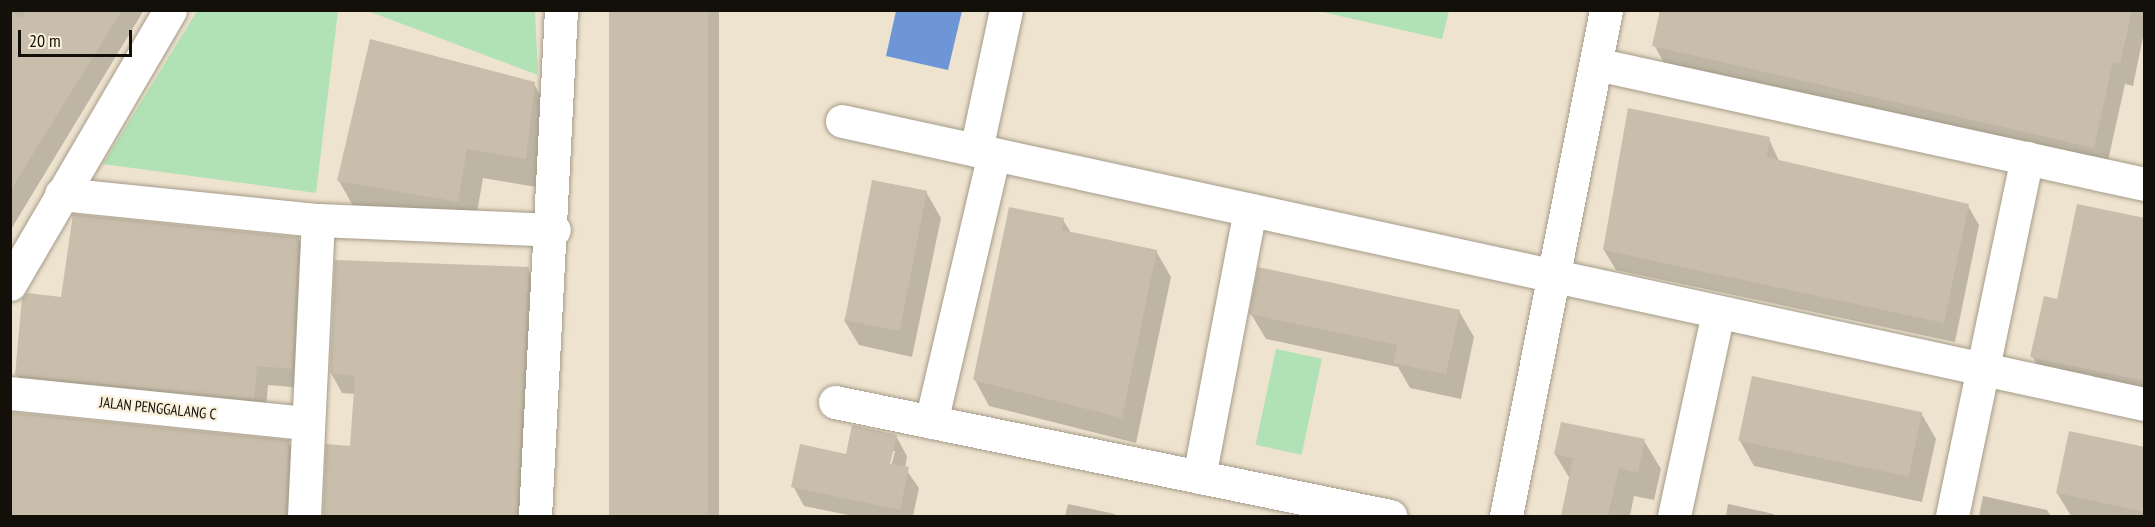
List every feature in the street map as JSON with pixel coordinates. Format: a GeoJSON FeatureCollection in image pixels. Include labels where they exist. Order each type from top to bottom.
{"type":"FeatureCollection","features":[{"type":"Feature","properties":{"kind":"street"},"geometry":{"type":"LineString","coordinates":[[14,271],[170,10]]}},
{"type":"Feature","properties":{"kind":"street"},"geometry":{"type":"LineString","coordinates":[[535,516],[554,230],[561,10]]}},
{"type":"Feature","properties":{"kind":"street"},"geometry":{"type":"LineString","coordinates":[[932,422],[985,152],[1005,10]]}},
{"type":"Feature","properties":{"kind":"street"},"geometry":{"type":"LineString","coordinates":[[1506,516],[1606,10]]}},
{"type":"Feature","properties":{"kind":"street"},"geometry":{"type":"LineString","coordinates":[[1596,64],[2145,184]]}},
{"type":"Feature","properties":{"kind":"street"},"geometry":{"type":"LineString","coordinates":[[842,121],[2145,404]]}},
{"type":"Feature","properties":{"kind":"street"},"geometry":{"type":"LineString","coordinates":[[1952,516],[2027,158]]}},
{"type":"Feature","properties":{"kind":"street"},"geometry":{"type":"LineString","coordinates":[[61,194],[318,220],[554,230]]}},
{"type":"Feature","properties":{"kind":"street"},"geometry":{"type":"LineString","coordinates":[[1199,477],[1250,210]]}},
{"type":"Feature","properties":{"kind":"street"},"geometry":{"type":"LineString","coordinates":[[304,516],[306,423],[318,220]]}},
{"type":"Feature","properties":{"kind":"street"},"geometry":{"type":"LineString","coordinates":[[1674,516],[1718,313]]}},
{"type":"Feature","properties":{"kind":"street","name":"JALAN PENGGALANG C"},"geometry":{"type":"LineString","coordinates":[[10,393],[306,423]]}},
{"type":"Feature","properties":{"kind":"street"},"geometry":{"type":"LineString","coordinates":[[835,402],[1390,516]]}},
{"type":"Feature","properties":{"kind":"green space"},"geometry":{"type":"Polygon","coordinates":[[[1449,10],[1442,39],[1318,11],[1449,10]]]}},
{"type":"Feature","properties":{"kind":"green space"},"geometry":{"type":"Polygon","coordinates":[[[197,11],[338,11],[316,193],[103,164],[197,11]]]}},
{"type":"Feature","properties":{"kind":"green space"},"geometry":{"type":"Polygon","coordinates":[[[368,11],[535,11],[538,75],[368,11]]]}},
{"type":"Feature","properties":{"kind":"green space"},"geometry":{"type":"Polygon","coordinates":[[[1276,349],[1322,359],[1302,455],[1256,445],[1276,349]]]}},
{"type":"Feature","properties":{"kind":"water"},"geometry":{"type":"Polygon","coordinates":[[[896,11],[962,11],[948,70],[886,56],[896,11]]]}},
{"type":"Feature","properties":{"kind":"building"},"geometry":{"type":"Polygon","coordinates":[[[26,10],[122,10],[10,191],[10,11],[22,18],[26,10]]]}},
{"type":"Feature","properties":{"kind":"building"},"geometry":{"type":"Polygon","coordinates":[[[609,10],[708,10],[708,516],[609,516],[609,10]]]}},
{"type":"Feature","properties":{"kind":"building"},"geometry":{"type":"Polygon","coordinates":[[[1660,10],[2132,10],[2120,64],[2113,62],[2094,148],[1652,46],[1660,10]]]}},
{"type":"Feature","properties":{"kind":"building"},"geometry":{"type":"Polygon","coordinates":[[[370,39],[535,82],[526,159],[467,149],[458,202],[337,181],[370,39]]]}},
{"type":"Feature","properties":{"kind":"building"},"geometry":{"type":"Polygon","coordinates":[[[1628,108],[1770,137],[1766,157],[1969,204],[1944,323],[1603,250],[1628,108]]]}},
{"type":"Feature","properties":{"kind":"building"},"geometry":{"type":"Polygon","coordinates":[[[872,180],[927,191],[900,331],[845,320],[872,180]]]}},
{"type":"Feature","properties":{"kind":"building"},"geometry":{"type":"Polygon","coordinates":[[[2077,204],[2145,218],[2145,381],[2030,357],[2044,296],[2057,299],[2077,204]]]}},
{"type":"Feature","properties":{"kind":"building"},"geometry":{"type":"Polygon","coordinates":[[[1009,207],[1064,218],[1062,230],[1157,250],[1122,418],[973,380],[1009,207]]]}},
{"type":"Feature","properties":{"kind":"building"},"geometry":{"type":"Polygon","coordinates":[[[73,214],[298,237],[292,369],[257,366],[254,399],[15,375],[22,298],[27,293],[61,297],[73,214]]]}},
{"type":"Feature","properties":{"kind":"building"},"geometry":{"type":"Polygon","coordinates":[[[335,260],[529,267],[517,516],[323,516],[326,444],[350,446],[355,376],[330,373],[335,260]]]}},
{"type":"Feature","properties":{"kind":"building"},"geometry":{"type":"Polygon","coordinates":[[[1258,267],[1460,310],[1446,374],[1394,363],[1397,345],[1249,314],[1258,267]]]}},
{"type":"Feature","properties":{"kind":"building"},"geometry":{"type":"Polygon","coordinates":[[[1752,376],[1922,412],[1908,477],[1738,441],[1752,376]]]}},
{"type":"Feature","properties":{"kind":"building"},"geometry":{"type":"Polygon","coordinates":[[[11,412],[289,440],[285,516],[10,516],[11,412]]]}},
{"type":"Feature","properties":{"kind":"building"},"geometry":{"type":"Polygon","coordinates":[[[1561,422],[1645,439],[1638,473],[1619,468],[1608,516],[1561,516],[1573,458],[1554,454],[1561,422]]]}},
{"type":"Feature","properties":{"kind":"building"},"geometry":{"type":"Polygon","coordinates":[[[852,425],[897,435],[890,464],[909,467],[900,510],[791,487],[800,444],[846,454],[852,425]]]}},
{"type":"Feature","properties":{"kind":"building"},"geometry":{"type":"Polygon","coordinates":[[[2069,431],[2145,447],[2145,512],[2056,493],[2069,431]]]}}]}
